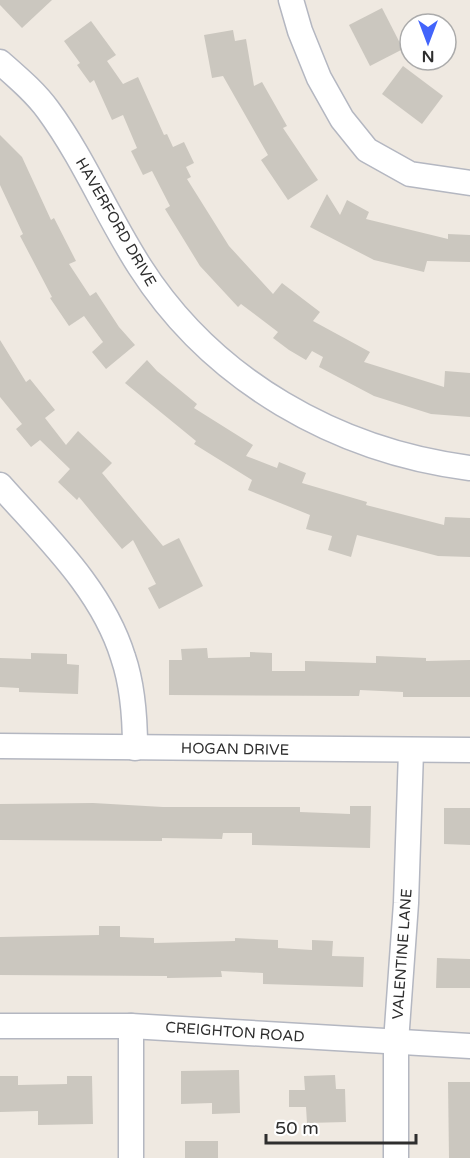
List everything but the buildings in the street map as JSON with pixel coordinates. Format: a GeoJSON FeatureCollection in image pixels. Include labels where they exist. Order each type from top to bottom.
{"type":"FeatureCollection","features":[{"type":"Feature","properties":{"kind":"street"},"geometry":{"type":"LineString","coordinates":[[291,0],[300,31],[319,78],[342,119],[368,150],[410,174],[470,183]]}},
{"type":"Feature","properties":{"kind":"street","name":"HAVERFORD DRIVE"},"geometry":{"type":"LineString","coordinates":[[0,62],[27,86],[47,109],[86,169],[140,267],[160,295],[205,345],[258,388],[291,410],[324,427],[368,445],[405,456],[470,468]]}},
{"type":"Feature","properties":{"kind":"street"},"geometry":{"type":"LineString","coordinates":[[0,485],[75,571],[105,615],[118,643],[128,676],[132,695],[135,748]]}},
{"type":"Feature","properties":{"kind":"street","name":"HOGAN DRIVE"},"geometry":{"type":"LineString","coordinates":[[0,746],[470,750]]}},
{"type":"Feature","properties":{"kind":"street","name":"VALENTINE LANE"},"geometry":{"type":"LineString","coordinates":[[396,1158],[396,1042],[406,903],[411,751]]}},
{"type":"Feature","properties":{"kind":"street","name":"CREIGHTON ROAD"},"geometry":{"type":"LineString","coordinates":[[0,1026],[131,1026],[470,1046]]}},
{"type":"Feature","properties":{"kind":"street"},"geometry":{"type":"LineString","coordinates":[[131,1026],[131,1158]]}}]}
